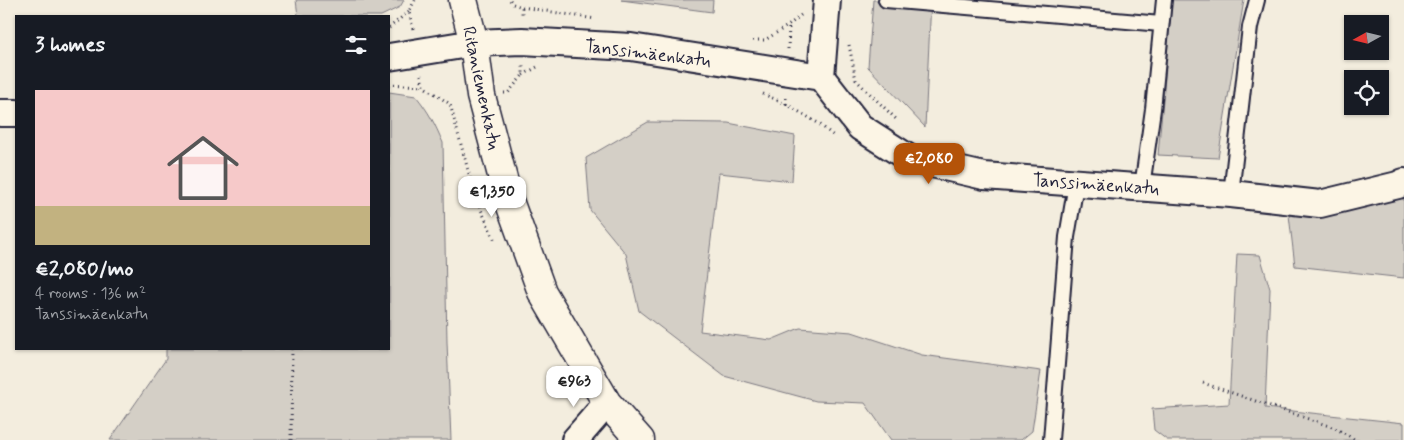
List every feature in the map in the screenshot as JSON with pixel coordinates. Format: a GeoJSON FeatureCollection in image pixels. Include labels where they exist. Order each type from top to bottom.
{"type":"FeatureCollection","features":[{"type":"Feature","properties":{"kind":"street","name":"Ritaniemenkatu"},"geometry":{"type":"LineString","coordinates":[[462,0],[474,42],[481,96],[508,198],[542,292],[607,403],[640,440]]}},
{"type":"Feature","properties":{"kind":"street"},"geometry":{"type":"LineString","coordinates":[[821,77],[827,0]]}},
{"type":"Feature","properties":{"kind":"street","name":"Tanssimäenkatu"},"geometry":{"type":"LineString","coordinates":[[390,57],[474,42],[522,41],[631,47],[821,77],[860,127],[910,159],[984,176],[1231,194],[1320,204],[1404,182]]}},
{"type":"Feature","properties":{"kind":"street"},"geometry":{"type":"LineString","coordinates":[[0,113],[15,113]]}},
{"type":"Feature","properties":{"kind":"street"},"geometry":{"type":"LineString","coordinates":[[574,440],[607,403]]}},
{"type":"Feature","properties":{"kind":"lane"},"geometry":{"type":"LineString","coordinates":[[886,0],[1162,24]]}},
{"type":"Feature","properties":{"kind":"lane"},"geometry":{"type":"LineString","coordinates":[[1142,187],[1153,109],[1164,0]]}},
{"type":"Feature","properties":{"kind":"lane"},"geometry":{"type":"LineString","coordinates":[[1231,194],[1250,27],[1257,0]]}},
{"type":"Feature","properties":{"kind":"lane"},"geometry":{"type":"LineString","coordinates":[[1051,440],[1067,237],[1076,184]]}},
{"type":"Feature","properties":{"kind":"path"},"geometry":{"type":"LineString","coordinates":[[390,27],[410,11]]}},
{"type":"Feature","properties":{"kind":"path"},"geometry":{"type":"LineString","coordinates":[[849,42],[856,80],[900,124]]}},
{"type":"Feature","properties":{"kind":"path"},"geometry":{"type":"LineString","coordinates":[[390,84],[423,86]]}},
{"type":"Feature","properties":{"kind":"path"},"geometry":{"type":"LineString","coordinates":[[786,104],[818,123],[840,142]]}},
{"type":"Feature","properties":{"kind":"path"},"geometry":{"type":"LineString","coordinates":[[291,440],[292,350]]}},
{"type":"Feature","properties":{"kind":"path"},"geometry":{"type":"LineString","coordinates":[[1203,383],[1336,428],[1356,440]]}},
{"type":"Feature","properties":{"kind":"shaded area"},"geometry":{"type":"Polygon","coordinates":[[[296,0],[404,0],[400,7],[383,15],[298,15],[296,0]]]}},
{"type":"Feature","properties":{"kind":"shaded area"},"geometry":{"type":"Polygon","coordinates":[[[621,0],[713,0],[712,12],[621,0]]]}},
{"type":"Feature","properties":{"kind":"shaded area"},"geometry":{"type":"Polygon","coordinates":[[[873,0],[931,0],[925,127],[868,67],[873,0]]]}},
{"type":"Feature","properties":{"kind":"shaded area"},"geometry":{"type":"Polygon","coordinates":[[[1172,0],[1244,0],[1218,158],[1158,155],[1172,0]]]}},
{"type":"Feature","properties":{"kind":"shaded area"},"geometry":{"type":"Polygon","coordinates":[[[390,92],[416,96],[425,107],[443,143],[451,440],[110,440],[166,359],[166,350],[390,350],[390,92]]]}},
{"type":"Feature","properties":{"kind":"shaded area"},"geometry":{"type":"Polygon","coordinates":[[[648,122],[728,123],[795,136],[792,181],[719,173],[700,331],[771,340],[800,328],[852,332],[922,355],[1041,371],[1032,431],[1021,440],[891,440],[865,403],[816,401],[724,376],[639,311],[626,254],[590,210],[586,158],[648,122]]]}},
{"type":"Feature","properties":{"kind":"shaded area"},"geometry":{"type":"Polygon","coordinates":[[[1404,193],[1404,278],[1295,266],[1289,215],[1381,203],[1404,193]]]}},
{"type":"Feature","properties":{"kind":"shaded area"},"geometry":{"type":"Polygon","coordinates":[[[1237,254],[1260,255],[1270,289],[1265,408],[1404,423],[1404,440],[1167,440],[1154,430],[1152,409],[1229,404],[1237,254]]]}}]}
